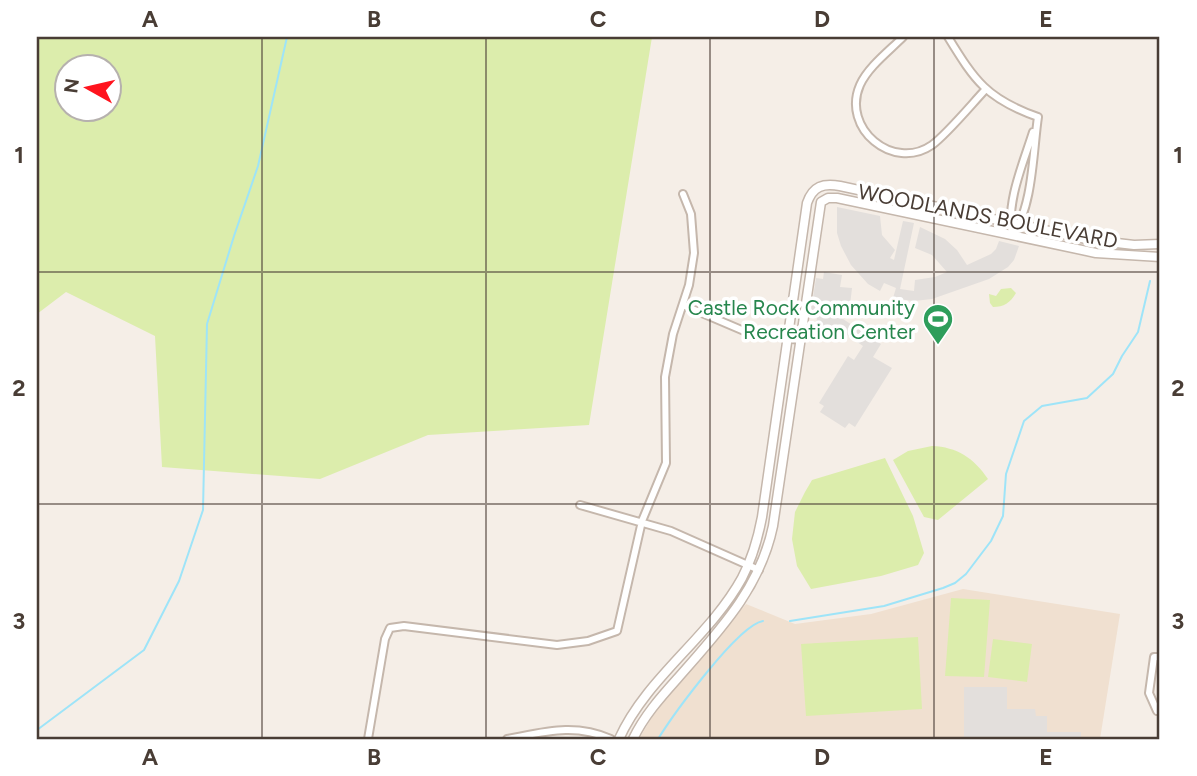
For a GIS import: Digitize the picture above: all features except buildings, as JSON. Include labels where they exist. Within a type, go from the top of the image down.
[{"type":"street","points":[[903,37],[866,75],[859,86],[856,105],[859,123],[871,140],[885,150],[901,153],[931,145],[985,90]]},
{"type":"street","points":[[948,37],[985,90],[1010,107],[1038,117]]},
{"type":"street","points":[[1012,235],[1010,222],[1020,174],[1038,117]]},
{"type":"street","points":[[1012,235],[1021,224],[1038,117]]},
{"type":"street","name":"WOODLANDS BOULEVARD","points":[[786,338],[807,203],[816,188],[824,184],[1105,242],[1160,244]]},
{"type":"street","points":[[368,739],[385,639],[390,628],[404,626],[557,645],[588,641],[617,631],[642,521],[666,463],[665,377],[671,344],[689,285],[694,253],[691,214],[683,194]]},
{"type":"street","name":"WOODLANDS BOULEVARD","points":[[799,340],[818,209],[824,199],[837,198],[1109,255],[1160,257]]},
{"type":"street","points":[[632,739],[656,703],[744,599],[759,570],[773,526],[799,340],[734,328],[683,305]]},
{"type":"street","points":[[619,739],[636,708],[723,606],[748,565],[762,517],[786,338]]},
{"type":"street","points":[[579,505],[671,531],[759,570]]},
{"type":"street","points":[[1157,711],[1149,693],[1154,657],[1160,657]]},
{"type":"street","points":[[507,739],[551,730],[574,729],[611,739]]},
{"type":"shaded area","points":[[837,207],[880,216],[882,235],[895,250],[890,258],[894,260],[903,221],[914,223],[900,289],[914,291],[915,280],[947,272],[932,255],[915,248],[920,227],[945,239],[967,265],[991,254],[999,241],[1019,246],[1008,267],[989,279],[932,299],[914,301],[893,298],[896,288],[884,283],[880,291],[868,284],[851,265],[837,233]]},
{"type":"shaded area","points":[[824,272],[842,275],[840,287],[852,288],[849,314],[841,313],[840,317],[881,344],[873,357],[892,368],[855,427],[849,423],[845,428],[820,412],[824,406],[819,403],[848,356],[854,360],[863,346],[838,329],[816,326],[817,318],[810,317],[816,278],[823,279]]},
{"type":"shaded area","points":[[963,589],[1120,614],[1100,739],[639,739],[655,712],[746,604],[795,624],[871,614]]},
{"type":"shaded area","points":[[964,687],[1007,687],[1007,709],[1035,709],[1036,716],[1047,716],[1047,732],[1081,732],[1081,739],[964,739]]},
{"type":"green space","points":[[37,37],[652,37],[589,425],[428,435],[320,479],[162,467],[155,336],[66,292],[37,314]]},
{"type":"green space","points":[[1011,288],[1016,293],[1011,299],[1004,305],[993,307],[989,294],[996,296],[1001,289]]},
{"type":"green space","points":[[932,446],[964,455],[977,465],[988,479],[938,520],[924,517],[893,460],[908,451]]},
{"type":"green space","points":[[885,458],[913,516],[924,553],[918,565],[881,576],[811,589],[797,566],[792,539],[795,512],[805,492],[812,480]]},
{"type":"green space","points":[[951,598],[990,600],[984,677],[945,676]]},
{"type":"green space","points":[[918,637],[922,709],[806,716],[801,644]]},
{"type":"green space","points":[[993,639],[1032,644],[1027,682],[988,677]]},
{"type":"waterway","points":[[37,730],[144,650],[179,581],[203,510],[207,324],[258,166],[287,37]]},
{"type":"waterway","points":[[790,621],[884,606],[943,588],[966,574],[991,541],[1003,516],[1006,474],[1024,421],[1042,406],[1087,398],[1113,374],[1138,332],[1150,281]]},
{"type":"waterway","points":[[658,739],[691,692],[723,654],[752,626],[763,621]]},
{"type":"place","name":"Castle Rock Community Recreation Center","points":[[938,346]]}]
